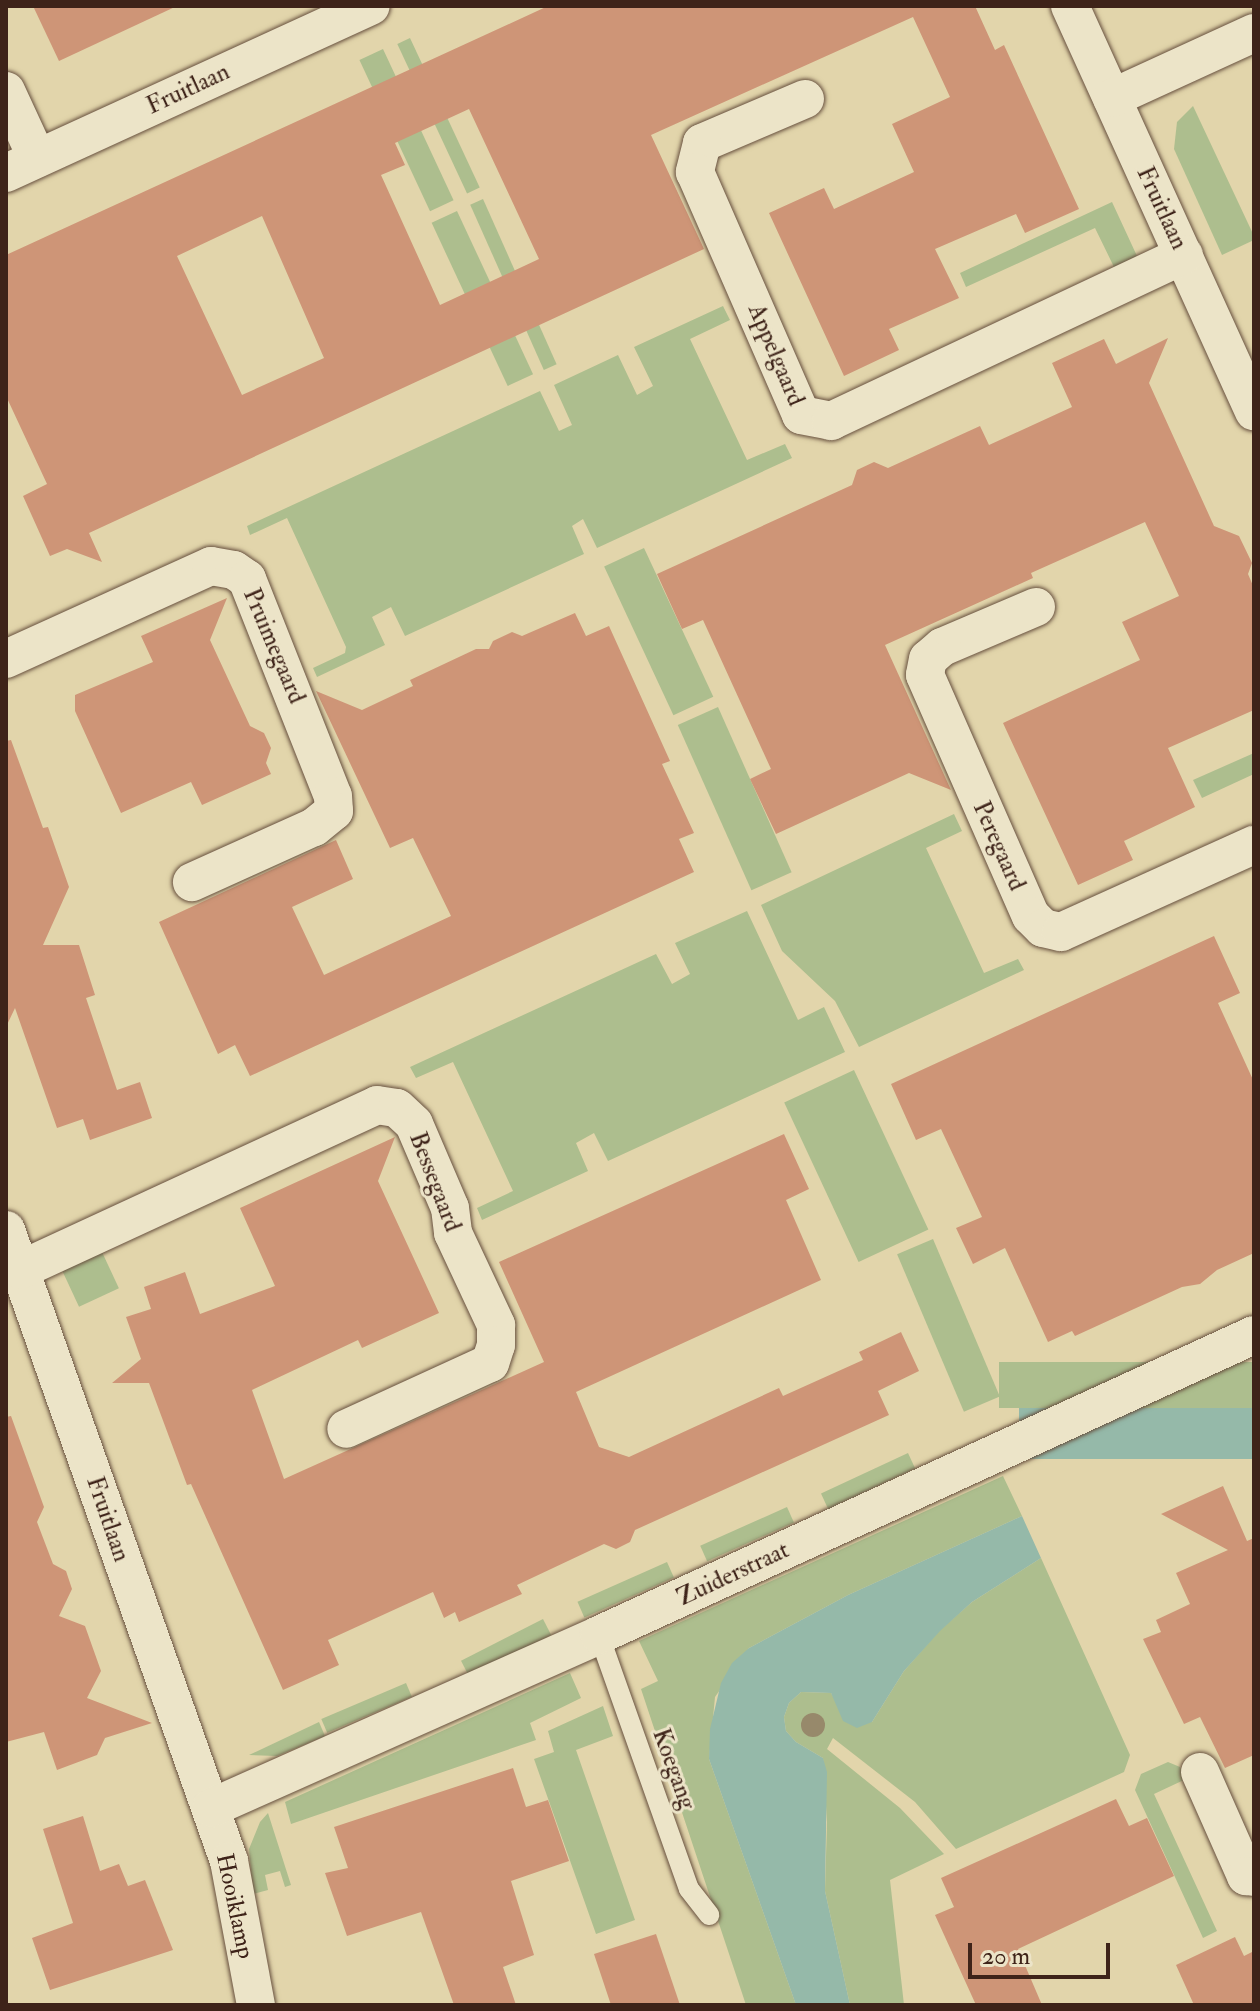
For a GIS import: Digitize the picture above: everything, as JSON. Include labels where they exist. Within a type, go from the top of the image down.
[{"type":"street","name":"Fruitlaan","points":[[22,166],[371,6]]},
{"type":"street","name":"Fruitlaan","points":[[1070,6],[1254,411]]},
{"type":"street","points":[[1112,98],[1254,33]]},
{"type":"street","points":[[6,91],[22,166]]},
{"type":"street","name":"Appelgaard","points":[[805,99],[702,143],[695,172],[801,415],[831,421],[1184,255]]},
{"type":"street","name":"Pruimegaard","points":[[6,659],[211,566],[234,570],[247,579],[333,796],[334,811],[314,827],[192,882]]},
{"type":"street","name":"Peregaard","points":[[1036,607],[942,647],[928,659],[925,675],[1031,916],[1043,928],[1061,932],[1254,845]]},
{"type":"street","name":"Bessegaard","points":[[20,1270],[377,1105],[397,1108],[414,1124],[450,1208],[453,1233],[496,1325],[496,1345],[490,1363],[346,1429]]},
{"type":"street","name":"Fruitlaan","points":[[6,1230],[211,1808]]},
{"type":"street","name":"Zuiderstraat","points":[[211,1808],[599,1635],[1254,1335]]},
{"type":"street","points":[[1200,1772],[1246,1876],[1254,1877]]},
{"type":"street","name":"Hooiklamp","points":[[211,1808],[241,1915],[256,2005]]},
{"type":"lane","name":"Koegang","points":[[599,1635],[689,1889],[709,1915]]},
{"type":"shaded area","points":[[410,38],[480,188],[467,193],[397,44]]},
{"type":"shaded area","points":[[383,49],[454,200],[430,211],[359,60]]},
{"type":"shaded area","points":[[1193,106],[1254,236],[1254,240],[1222,255],[1174,149],[1177,122]]},
{"type":"shaded area","points":[[483,199],[557,364],[544,370],[470,205]]},
{"type":"shaded area","points":[[1112,202],[1137,256],[1114,267],[1095,228],[966,287],[960,273]]},
{"type":"shaded area","points":[[457,211],[533,374],[508,386],[432,223]]},
{"type":"shaded area","points":[[723,306],[730,320],[690,339],[747,460],[785,444],[792,458],[597,548],[583,519],[572,526],[584,554],[405,636],[391,607],[372,617],[385,645],[317,677],[313,668],[345,653],[346,647],[287,518],[250,535],[247,526],[540,391],[559,431],[572,425],[554,385],[618,355],[637,395],[653,386],[634,347]]},
{"type":"shaded area","points":[[644,548],[713,697],[673,715],[604,567]]},
{"type":"shaded area","points":[[718,707],[792,872],[751,890],[678,725]]},
{"type":"shaded area","points":[[1254,753],[1254,774],[1202,798],[1193,780]]},
{"type":"shaded area","points":[[954,814],[962,831],[926,848],[984,973],[1018,959],[1024,970],[859,1047],[835,1001],[782,951],[761,905]]},
{"type":"shaded area","points":[[747,911],[798,1020],[824,1007],[845,1052],[608,1161],[594,1133],[576,1143],[588,1171],[482,1220],[477,1208],[513,1191],[453,1062],[416,1078],[410,1067],[656,954],[672,984],[690,974],[675,943]]},
{"type":"shaded area","points":[[854,1070],[928,1230],[859,1262],[784,1103]]},
{"type":"shaded area","points":[[933,1239],[1000,1396],[964,1412],[897,1254]]},
{"type":"shaded area","points":[[102,1252],[119,1288],[79,1307],[62,1271]]},
{"type":"shaded area","points":[[999,1362],[1254,1362],[1254,1408],[999,1408]]},
{"type":"shaded area","points":[[1019,1408],[1254,1408],[1254,1459],[1019,1459]]},
{"type":"shaded area","points":[[908,1453],[915,1468],[828,1509],[821,1494]]},
{"type":"shaded area","points":[[1003,1476],[1022,1516],[848,1595],[749,1648],[715,1697],[709,1759],[796,2005],[746,2005],[641,1689],[658,1681],[639,1641]]},
{"type":"shaded area","points":[[787,1507],[794,1523],[707,1561],[700,1546]]},
{"type":"shaded area","points":[[1022,1516],[1041,1558],[972,1602],[940,1631],[904,1671],[872,1722],[857,1728],[843,1721],[831,1693],[801,1692],[789,1703],[784,1717],[786,1731],[796,1742],[823,1758],[827,1772],[825,1891],[850,2005],[796,2005],[709,1759],[710,1729],[721,1683],[732,1663],[749,1648],[848,1595]]},
{"type":"shaded area","points":[[1041,1558],[1130,1755],[1124,1772],[956,1849],[915,1802],[833,1738],[827,1749],[900,1808],[944,1854],[890,1880],[904,2005],[850,2005],[825,1891],[827,1822],[823,1758],[796,1742],[786,1731],[784,1717],[789,1703],[801,1692],[831,1693],[838,1705],[872,1722],[904,1671],[939,1631],[972,1602]]},
{"type":"shaded area","points":[[667,1562],[674,1578],[584,1617],[577,1602]]},
{"type":"shaded area","points":[[543,1619],[551,1635],[469,1677],[461,1661]]},
{"type":"shaded area","points":[[570,1673],[581,1698],[530,1723],[536,1740],[291,1824],[285,1802]]},
{"type":"shaded area","points":[[406,1683],[412,1697],[327,1733],[321,1719]]},
{"type":"shaded area","points":[[603,1706],[613,1736],[576,1750],[635,1920],[596,1934],[534,1759],[554,1752],[548,1731]]},
{"type":"shaded area","points":[[319,1722],[325,1736],[277,1756],[249,1755]]},
{"type":"shaded area","points":[[1168,1762],[1180,1767],[1186,1779],[1154,1794],[1217,1931],[1203,1938],[1135,1790],[1141,1774]]},
{"type":"shaded area","points":[[268,1813],[291,1885],[285,1887],[280,1871],[265,1875],[268,1890],[253,1894],[249,1849],[260,1822]]},
{"type":"building","points":[[33,6],[177,6],[59,61]]},
{"type":"building","points":[[548,6],[975,6],[995,50],[1004,45],[1079,209],[1025,233],[1016,214],[935,249],[959,298],[889,329],[899,350],[844,376],[769,213],[824,188],[834,209],[914,172],[892,124],[950,97],[913,17],[651,135],[704,249],[89,533],[102,562],[67,549],[50,556],[23,496],[47,484],[6,396],[6,255]],"holes":[[[469,109],[539,259],[440,305],[381,175],[405,165],[395,143]],[[262,216],[324,358],[242,395],[177,256]]]},
{"type":"building","points":[[1168,338],[1149,383],[1214,526],[1239,536],[1252,563],[1248,574],[1254,588],[1254,710],[1168,748],[1195,807],[1124,841],[1133,860],[1078,885],[1003,723],[1140,660],[1122,622],[1179,596],[1145,522],[1031,573],[1033,578],[885,645],[951,790],[909,773],[776,834],[750,779],[771,769],[703,620],[682,629],[657,574],[852,485],[857,470],[874,462],[888,468],[980,426],[989,445],[1072,407],[1052,363],[1104,339],[1116,364]]},
{"type":"building","points":[[227,598],[210,640],[250,726],[264,733],[271,748],[266,763],[271,774],[202,805],[191,782],[121,813],[75,711],[75,695],[153,662],[141,636]]},
{"type":"building","points":[[575,613],[586,636],[609,626],[670,761],[662,764],[694,833],[679,839],[694,872],[250,1076],[235,1045],[218,1054],[159,922],[336,840],[353,879],[292,907],[324,975],[451,916],[413,838],[390,848],[316,691],[362,710],[413,686],[410,680],[476,649],[489,649],[493,641],[512,632],[522,636]]},
{"type":"building","points":[[11,740],[43,828],[48,827],[69,887],[43,945],[79,945],[95,995],[86,998],[117,1090],[140,1082],[152,1118],[90,1140],[83,1119],[57,1128],[15,1008],[6,1027],[6,741]]},
{"type":"building","points":[[1214,936],[1240,993],[1218,1003],[1254,1082],[1254,1253],[1217,1270],[1200,1284],[1182,1287],[1075,1336],[1072,1331],[1048,1342],[1005,1248],[973,1264],[956,1228],[982,1217],[941,1129],[916,1140],[891,1084]]},
{"type":"building","points":[[784,1134],[809,1189],[786,1200],[821,1280],[576,1392],[599,1447],[629,1457],[779,1388],[783,1396],[863,1360],[859,1352],[901,1332],[919,1371],[878,1391],[889,1415],[635,1530],[630,1542],[616,1549],[604,1544],[517,1585],[522,1594],[459,1622],[455,1612],[444,1618],[433,1592],[328,1640],[339,1665],[283,1690],[191,1484],[187,1485],[149,1383],[112,1383],[141,1359],[126,1317],[151,1309],[144,1287],[185,1272],[200,1314],[275,1286],[240,1208],[395,1137],[378,1181],[439,1313],[362,1348],[358,1340],[252,1390],[284,1479],[544,1362],[499,1262]]},
{"type":"building","points":[[11,1416],[44,1507],[37,1522],[53,1564],[66,1571],[72,1589],[59,1616],[85,1626],[101,1671],[87,1698],[152,1723],[105,1738],[97,1755],[57,1770],[44,1732],[6,1742],[6,1417]]},
{"type":"building","points":[[1223,1486],[1247,1541],[1254,1538],[1254,1755],[1225,1768],[1200,1717],[1184,1724],[1143,1639],[1161,1632],[1156,1620],[1190,1604],[1176,1573],[1228,1550],[1161,1514]]},
{"type":"building","points":[[513,1768],[526,1807],[548,1800],[569,1861],[511,1881],[534,1955],[503,1967],[516,2005],[454,2005],[421,1912],[347,1936],[325,1873],[348,1868],[334,1827]]},
{"type":"building","points":[[1116,1799],[1129,1826],[1147,1818],[1174,1876],[1018,1949],[1042,2005],[976,2005],[935,1915],[954,1907],[941,1878]]},
{"type":"building","points":[[83,1816],[100,1871],[119,1864],[128,1886],[145,1880],[173,1950],[50,1990],[32,1938],[73,1923],[43,1829]]},
{"type":"building","points":[[656,1934],[680,2005],[611,2005],[594,1954]]},
{"type":"building","points":[[1235,1937],[1244,1956],[1254,1951],[1254,2005],[1194,2005],[1176,1965]]}]
